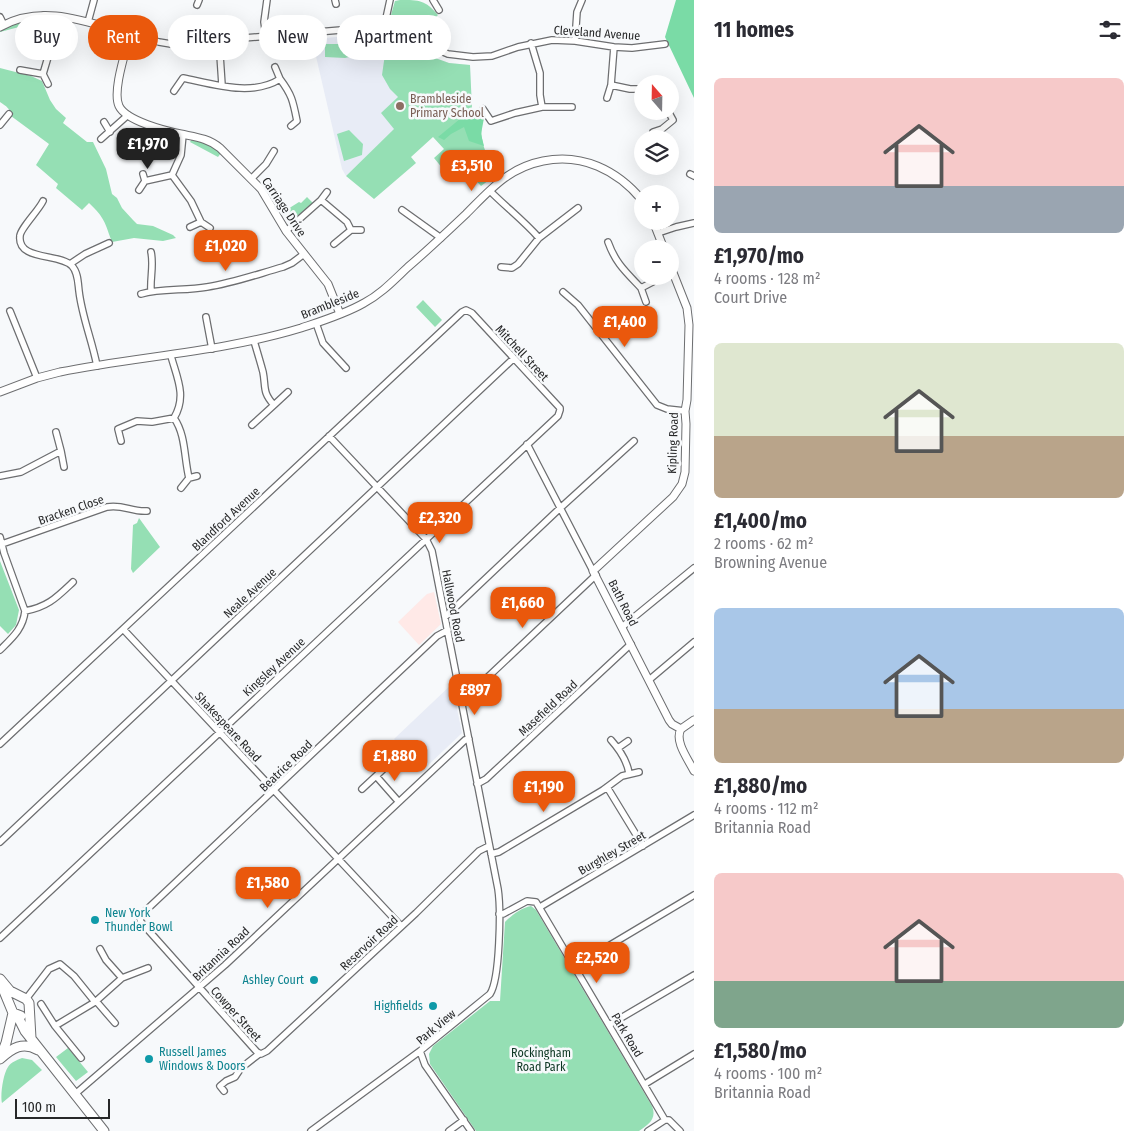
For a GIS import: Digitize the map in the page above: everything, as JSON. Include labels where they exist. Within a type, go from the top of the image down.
[{"type":"main road","points":[[0,980],[10,991],[24,998],[29,1004],[19,1013],[0,1059]]},
{"type":"main road","points":[[0,980],[31,1039]]},
{"type":"main road","points":[[24,998],[14,999],[31,1039],[104,1131]]},
{"type":"main road","points":[[0,1059],[11,1050],[23,1045],[34,1047],[42,1053]]},
{"type":"street","points":[[90,15],[94,0]]},
{"type":"street","points":[[264,15],[267,0]]},
{"type":"street","points":[[387,15],[390,0]]},
{"type":"street","points":[[433,0],[439,10]]},
{"type":"street","points":[[575,41],[577,12],[582,0]]},
{"type":"street","points":[[0,17],[2,26]]},
{"type":"street","name":"Cleveland Avenue","points":[[78,20],[88,22]]},
{"type":"street","name":"Cleveland Avenue","points":[[2,26],[15,21]]},
{"type":"street","name":"Cleveland Avenue","points":[[451,54],[473,58],[498,54],[552,40],[632,48],[664,44]]},
{"type":"street","points":[[531,44],[540,73],[542,107]]},
{"type":"street","points":[[607,98],[611,86],[614,47]]},
{"type":"street","points":[[47,60],[43,74],[48,84]]},
{"type":"street","points":[[102,139],[128,115],[119,106],[117,91],[124,60]]},
{"type":"street","points":[[220,60],[222,85]]},
{"type":"street","points":[[275,67],[280,79],[291,93],[297,121],[290,126]]},
{"type":"street","points":[[20,70],[43,74]]},
{"type":"street","points":[[178,72],[183,78],[254,88],[273,84],[280,79]]},
{"type":"street","points":[[174,91],[183,78]]},
{"type":"street","points":[[611,86],[634,89]]},
{"type":"street","points":[[483,109],[489,123],[515,113],[542,107],[572,107]]},
{"type":"street","points":[[0,124],[9,114]]},
{"type":"street","name":"Carriage Drive","points":[[128,115],[154,128],[198,137],[214,143],[261,189],[286,231],[328,284],[340,314]]},
{"type":"street","points":[[659,130],[672,120]]},
{"type":"street","points":[[104,122],[110,132]]},
{"type":"street","points":[[172,175],[181,155],[183,135]]},
{"type":"street","points":[[251,179],[266,164],[274,151]]},
{"type":"street","name":"Brambleside","points":[[0,392],[37,378],[97,366],[171,356],[254,341],[340,314],[379,294],[501,180],[515,170],[542,161],[569,160],[607,170],[629,185],[634,191]]},
{"type":"street","points":[[143,174],[145,181]]},
{"type":"street","points":[[139,190],[145,181],[172,175]]},
{"type":"street","points":[[172,175],[191,201],[201,222],[210,228]]},
{"type":"street","points":[[490,191],[539,238]]},
{"type":"street","points":[[286,231],[321,200],[327,192]]},
{"type":"street","points":[[321,200],[347,222],[352,230]]},
{"type":"street","points":[[44,201],[19,236],[22,245],[34,255],[53,258],[70,264],[76,273],[82,310],[97,366]]},
{"type":"street","points":[[501,266],[512,268],[518,264],[539,238],[578,208]]},
{"type":"street","points":[[402,210],[441,238]]},
{"type":"street","points":[[190,226],[201,222]]},
{"type":"street","points":[[658,233],[676,226],[694,223]]},
{"type":"street","points":[[334,244],[352,230],[361,230]]},
{"type":"street","points":[[657,230],[661,240]]},
{"type":"street","points":[[608,242],[613,257],[641,288],[646,302]]},
{"type":"street","points":[[70,264],[85,254],[109,243]]},
{"type":"street","points":[[151,252],[151,291]]},
{"type":"street","points":[[141,294],[151,291],[177,291],[208,287],[283,267],[304,254]]},
{"type":"street","points":[[641,288],[647,285]]},
{"type":"street","points":[[678,285],[690,307]]},
{"type":"street","points":[[564,292],[578,305],[657,405],[667,409],[685,411]]},
{"type":"street","name":"Kipling Road","points":[[594,573],[673,497],[682,484],[685,472],[685,411],[690,307]]},
{"type":"street","points":[[74,312],[82,310]]},
{"type":"street","name":"Mitchell Street","points":[[466,310],[472,313],[558,405],[560,410]]},
{"type":"street","name":"Blandford Avenue","points":[[0,744],[459,314],[466,310]]},
{"type":"street","points":[[10,311],[37,378]]},
{"type":"street","points":[[206,317],[212,349]]},
{"type":"street","points":[[6,322],[14,319]]},
{"type":"street","points":[[316,323],[323,343],[346,368]]},
{"type":"street","points":[[254,341],[263,372],[265,394],[274,405]]},
{"type":"street","points":[[171,356],[181,393],[181,402],[174,418]]},
{"type":"street","name":"Neale Avenue","points":[[0,842],[513,359]]},
{"type":"street","points":[[252,425],[288,392]]},
{"type":"street","name":"Kingsley Avenue","points":[[0,938],[558,416],[560,410]]},
{"type":"street","points":[[121,441],[115,427],[137,421],[152,422],[174,418]]},
{"type":"street","points":[[174,418],[182,435],[188,478]]},
{"type":"street","points":[[56,432],[64,467]]},
{"type":"street","name":"Hallwood Road","points":[[329,436],[426,539],[432,551],[499,896],[496,976],[494,988],[490,994]]},
{"type":"street","points":[[445,617],[634,441]]},
{"type":"street","name":"Bath Road","points":[[527,444],[669,720],[681,729]]},
{"type":"street","points":[[0,476],[20,472],[60,451]]},
{"type":"street","points":[[181,488],[188,478],[197,476]]},
{"type":"street","name":"Bracken Close","points":[[2,544],[107,507],[121,506],[147,511]]},
{"type":"street","points":[[0,537],[25,611],[21,628],[0,650]]},
{"type":"street","points":[[622,627],[694,568]]},
{"type":"street","points":[[461,698],[473,691],[594,573]]},
{"type":"street","points":[[25,611],[52,601],[73,582]]},
{"type":"street","name":"Shakespeare Road","points":[[123,629],[401,926]]},
{"type":"street","name":"Beatrice Road","points":[[140,919],[141,915],[437,636],[448,630]]},
{"type":"street","points":[[649,680],[694,642]]},
{"type":"street","name":"Masefield Road","points":[[477,784],[486,779],[631,644]]},
{"type":"street","points":[[694,720],[681,729],[679,733],[679,740],[694,770]]},
{"type":"street","name":"Britannia Road","points":[[74,1095],[199,988],[464,740],[469,739]]},
{"type":"street","points":[[611,740],[618,748],[629,773]]},
{"type":"street","points":[[618,748],[628,741]]},
{"type":"street","points":[[362,789],[390,764]]},
{"type":"street","points":[[491,854],[498,852],[605,789],[614,780],[629,773],[639,772]]},
{"type":"street","points":[[376,776],[398,801]]},
{"type":"street","points":[[605,789],[643,846]]},
{"type":"street","name":"Burghley Street","points":[[540,907],[694,815]]},
{"type":"street","name":"Reservoir Road","points":[[220,1087],[226,1080],[235,1077],[241,1068],[266,1051],[479,851],[489,846]]},
{"type":"street","points":[[575,966],[694,895]]},
{"type":"street","points":[[499,914],[503,914],[527,901],[536,902],[540,907]]},
{"type":"street","name":"Park Road","points":[[540,907],[665,1120],[669,1120],[680,1131]]},
{"type":"street","name":"Cowper Street","points":[[140,919],[199,988],[260,1054]]},
{"type":"street","points":[[100,949],[106,960],[122,978]]},
{"type":"street","points":[[24,998],[49,969],[60,964],[74,976],[115,1023]]},
{"type":"street","points":[[55,1026],[95,1001],[122,978],[148,968]]},
{"type":"street","points":[[610,1025],[694,974]]},
{"type":"street","name":"Park View","points":[[471,1131],[425,1065],[420,1050],[490,994]]},
{"type":"street","points":[[41,1004],[55,1026],[81,1058]]},
{"type":"street","points":[[311,1131],[420,1050]]},
{"type":"street","points":[[644,1084],[694,1054]]},
{"type":"street","points":[[448,1131],[464,1120]]},
{"type":"street","points":[[648,1131],[665,1120]]},
{"type":"shaded area","name":"Brambleside Primary School","points":[[337,37],[337,60],[441,60],[449,63],[470,65],[472,109],[412,112],[346,176],[342,169],[317,60],[327,60],[327,38]]},
{"type":"shaded area","points":[[434,592],[441,624],[419,645],[398,622],[427,594]]},
{"type":"shaded area","points":[[452,684],[462,733],[424,769],[394,739]]},
{"type":"green space","points":[[413,0],[422,2],[438,15],[391,15],[395,1]]},
{"type":"green space","points":[[676,0],[694,0],[694,98],[665,37]]},
{"type":"green space","points":[[15,23],[15,28],[0,32],[0,30]]},
{"type":"green space","points":[[327,44],[337,44],[337,58],[327,57]]},
{"type":"green space","points":[[384,60],[441,60],[449,63],[470,65],[472,109],[484,118],[481,133],[482,140],[496,175],[481,186],[460,163],[448,175],[434,158],[444,149],[433,137],[411,157],[416,163],[374,199],[346,176],[394,129],[381,113],[398,97],[390,89],[382,75]]},
{"type":"green space","points":[[0,68],[31,76],[42,81],[50,100],[66,118],[63,123],[87,142],[93,142],[106,169],[112,194],[117,198],[122,208],[137,224],[153,226],[176,238],[163,241],[134,238],[112,242],[104,221],[89,203],[82,210],[56,188],[58,184],[36,165],[49,144],[11,116],[6,106],[0,102]]},
{"type":"green space","points":[[472,109],[484,118],[481,134],[484,146],[469,141],[464,127],[444,140],[438,137]]},
{"type":"green space","points":[[349,130],[363,144],[362,155],[344,161],[337,134]]},
{"type":"green space","points":[[192,139],[213,146],[221,153],[218,157],[190,142]]},
{"type":"green space","points":[[307,197],[313,203],[291,221],[287,221],[283,212],[299,202],[301,203]]},
{"type":"green space","points":[[423,300],[442,320],[435,327],[416,307]]},
{"type":"green space","points":[[139,518],[160,547],[133,573],[131,569],[133,525],[137,523]]},
{"type":"green space","points":[[0,561],[19,610],[16,625],[8,634],[0,626]]},
{"type":"green space","name":"Rockingham Road Park","points":[[531,906],[536,910],[652,1106],[653,1118],[639,1131],[476,1131],[430,1064],[429,1054],[433,1046],[490,1001],[500,1001],[505,922],[517,912]]},
{"type":"green space","points":[[68,1048],[88,1072],[76,1081],[56,1057]]},
{"type":"green space","points":[[22,1058],[32,1060],[42,1070],[2,1103],[2,1085],[6,1070],[14,1061]]},
{"type":"place","name":"Brambleside Primary School","points":[[400,106]]},
{"type":"place","name":"New York Thunder Bowl","points":[[95,920]]},
{"type":"place","name":"Ashley Court","points":[[314,980]]},
{"type":"place","name":"Highfields","points":[[433,1006]]},
{"type":"place","name":"Russell James Windows & Doors","points":[[149,1059]]}]
